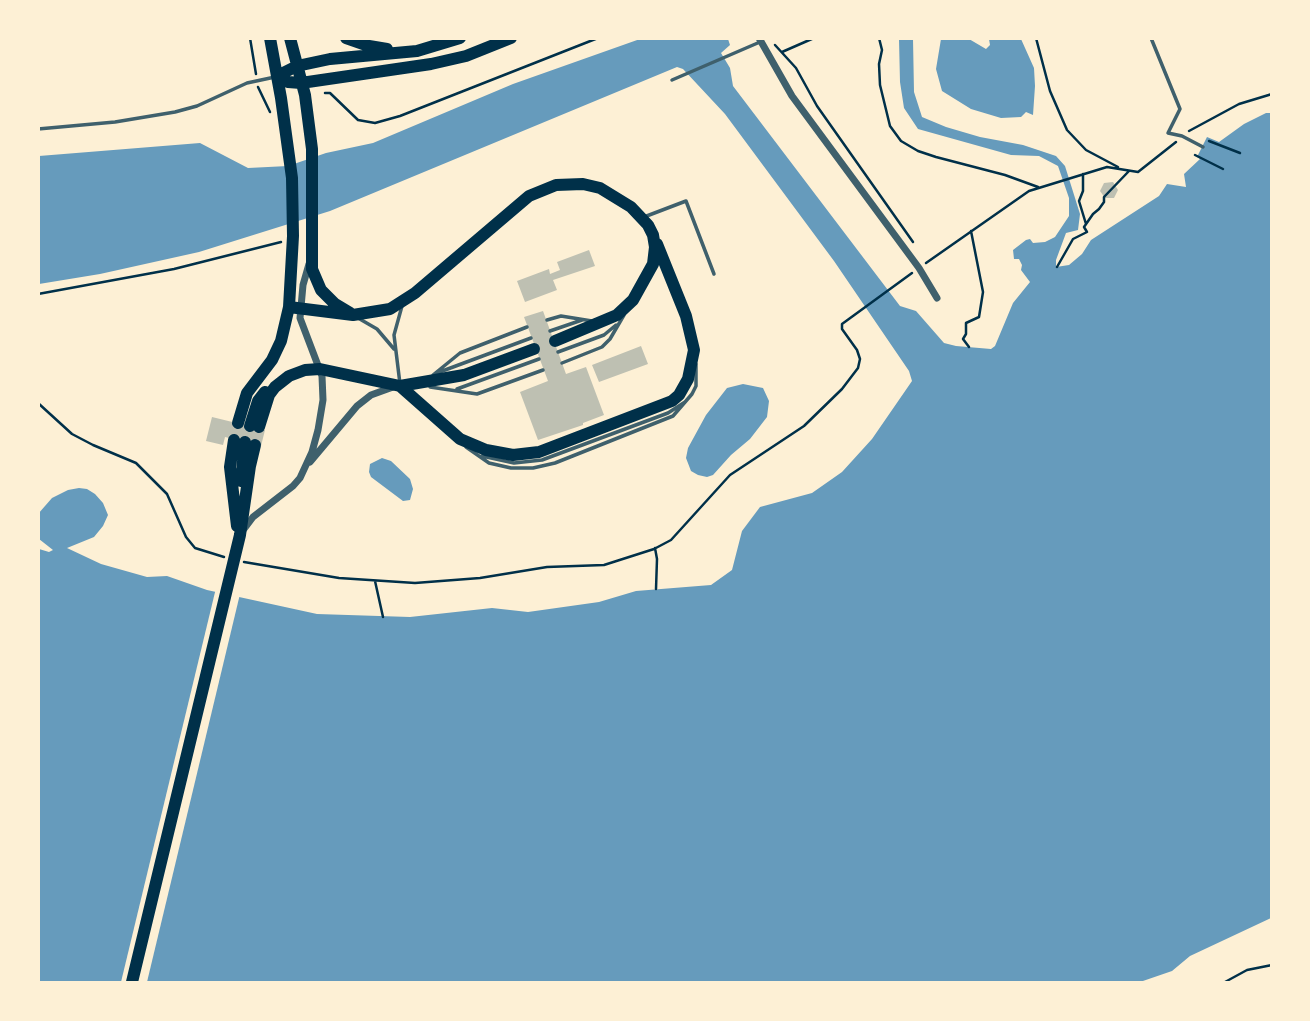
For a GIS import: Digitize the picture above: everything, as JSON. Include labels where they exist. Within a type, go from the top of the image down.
[{"type":"main road","points":[[270,38],[289,154],[289,237],[295,308],[272,360],[247,393],[249,425],[280,381],[305,370],[320,369],[415,383],[464,375],[535,348]]},
{"type":"main road","points":[[289,38],[303,89],[312,149],[313,274],[321,290],[335,304],[353,315]]},
{"type":"main road","points":[[346,38],[369,46],[408,52]]},
{"type":"main road","points":[[277,76],[297,66],[330,59],[408,52],[436,47],[460,38]]},
{"type":"main road","points":[[277,76],[303,89],[466,56],[511,38]]},
{"type":"main road","points":[[295,308],[353,315],[390,309],[404,301],[518,203],[542,189],[569,184],[600,188],[621,199],[642,218],[653,235],[686,316],[695,349],[688,379],[679,395],[672,401],[526,455],[499,454],[472,445],[452,433],[415,383]]},
{"type":"main road","points":[[554,341],[607,321],[633,300],[653,264],[653,235]]},
{"type":"main road","points":[[132,982],[238,542],[250,466],[245,442],[230,467],[238,542]]},
{"type":"street","points":[[759,40],[827,145],[919,268],[937,298]]},
{"type":"street","points":[[305,468],[321,413],[323,383],[295,308],[311,253]]},
{"type":"street","points":[[238,542],[253,517],[293,486],[357,406],[381,390],[415,383]]},
{"type":"lane","points":[[1152,38],[1180,109],[1168,133],[1182,136],[1203,147]]},
{"type":"lane","points":[[671,80],[759,40]]},
{"type":"lane","points":[[38,129],[175,113],[277,76]]},
{"type":"lane","points":[[642,218],[686,201],[714,274]]},
{"type":"lane","points":[[562,363],[602,347],[633,300]]},
{"type":"lane","points":[[396,351],[395,328],[404,301]]},
{"type":"lane","points":[[353,315],[377,329],[396,351],[415,383],[480,393],[543,370]]},
{"type":"lane","points":[[547,320],[561,316],[607,321]]},
{"type":"lane","points":[[554,341],[578,321],[588,320]]},
{"type":"lane","points":[[554,341],[610,331],[621,320]]},
{"type":"lane","points":[[415,383],[460,353],[527,327]]},
{"type":"lane","points":[[448,390],[461,388],[535,348]]},
{"type":"lane","points":[[452,433],[470,451],[489,463],[522,468],[544,466],[665,421],[685,405],[694,391],[697,374],[695,349]]},
{"type":"path","points":[[250,38],[259,93],[267,101],[270,114]]},
{"type":"path","points":[[303,89],[330,93],[358,120],[375,123],[400,116],[598,38]]},
{"type":"path","points":[[770,38],[796,68],[817,106],[919,251]]},
{"type":"path","points":[[768,57],[814,38]]},
{"type":"path","points":[[879,38],[882,50],[878,75],[882,97],[890,126],[901,141],[918,151],[1038,187]]},
{"type":"path","points":[[1036,38],[1054,103],[1067,130],[1086,150],[1129,171],[1141,171],[1203,122],[1239,104],[1272,94]]},
{"type":"path","points":[[267,101],[281,98]]},
{"type":"path","points":[[1203,138],[1240,153]]},
{"type":"path","points":[[1195,155],[1223,169]]},
{"type":"path","points":[[238,542],[292,571],[375,581],[440,582],[547,567],[604,565],[655,548],[671,540],[730,475],[804,426],[853,376],[860,359],[842,324],[1021,195],[1038,187],[1107,167],[1124,169]]},
{"type":"path","points":[[1086,224],[1104,202],[1104,197],[1129,171]]},
{"type":"path","points":[[1057,267],[1073,239],[1087,232],[1079,201],[1083,191],[1082,175]]},
{"type":"path","points":[[969,348],[962,339],[966,334],[966,323],[979,317],[984,292],[971,230]]},
{"type":"path","points":[[38,295],[174,270],[283,241],[289,237]]},
{"type":"path","points":[[38,403],[72,434],[136,463],[167,494],[186,537],[195,548],[225,558]]},
{"type":"path","points":[[655,548],[656,589]]},
{"type":"path","points":[[375,581],[383,617]]},
{"type":"path","points":[[1225,982],[1247,970],[1272,965]]},
{"type":"water","points":[[640,39],[728,39],[730,45],[721,53],[730,68],[733,86],[900,306],[916,311],[944,343],[956,346],[991,349],[995,346],[1013,303],[1030,282],[1021,270],[1019,259],[1014,259],[1013,250],[1026,240],[1030,239],[1033,243],[1045,242],[1055,237],[1069,216],[1069,198],[1058,166],[1039,156],[1011,155],[918,129],[904,108],[900,82],[899,39],[913,39],[914,92],[922,117],[980,137],[1023,145],[1056,156],[1065,166],[1080,214],[1078,230],[1066,233],[1056,267],[1069,265],[1082,254],[1091,240],[1159,196],[1167,184],[1186,187],[1184,174],[1200,159],[1197,157],[1207,137],[1219,142],[1244,124],[1271,113],[1271,918],[1190,956],[1172,971],[1140,982],[39,982],[39,549],[49,552],[53,550],[39,539],[38,514],[52,498],[79,488],[95,494],[108,515],[103,526],[94,537],[67,548],[101,564],[147,577],[167,576],[207,590],[317,614],[410,617],[492,608],[528,612],[599,602],[636,591],[711,585],[732,570],[742,531],[760,507],[812,493],[842,472],[872,439],[912,381],[909,371],[834,261],[725,114],[683,69],[677,67],[330,211],[199,252],[100,274],[39,284],[39,156],[200,143],[248,168],[288,166],[326,153],[373,143],[513,84]]},
{"type":"water","points":[[941,39],[969,39],[986,49],[990,45],[989,39],[1021,39],[1034,68],[1033,115],[1026,112],[1021,117],[1001,118],[971,109],[942,91],[936,69]]},
{"type":"water","points":[[743,384],[763,388],[769,401],[767,417],[750,439],[713,475],[698,475],[691,471],[686,458],[688,448],[706,415],[727,388]]},
{"type":"water","points":[[382,458],[391,461],[410,479],[413,489],[410,500],[403,501],[371,477],[370,464]]},
{"type":"pier","points":[[216,588],[240,594],[147,982],[121,982]]},
{"type":"building","points":[[1113,182],[1118,190],[1114,198],[1105,198],[1100,191],[1104,183]]},
{"type":"building","points":[[589,250],[595,266],[553,280],[557,290],[525,302],[517,281],[549,269],[550,274],[560,270],[557,262]]},
{"type":"building","points":[[543,311],[566,374],[586,367],[604,415],[538,440],[520,392],[548,381],[524,317]]},
{"type":"building","points":[[641,346],[648,364],[599,382],[592,365]]},
{"type":"building","points":[[212,417],[265,430],[261,446],[225,437],[223,445],[206,441]]}]
